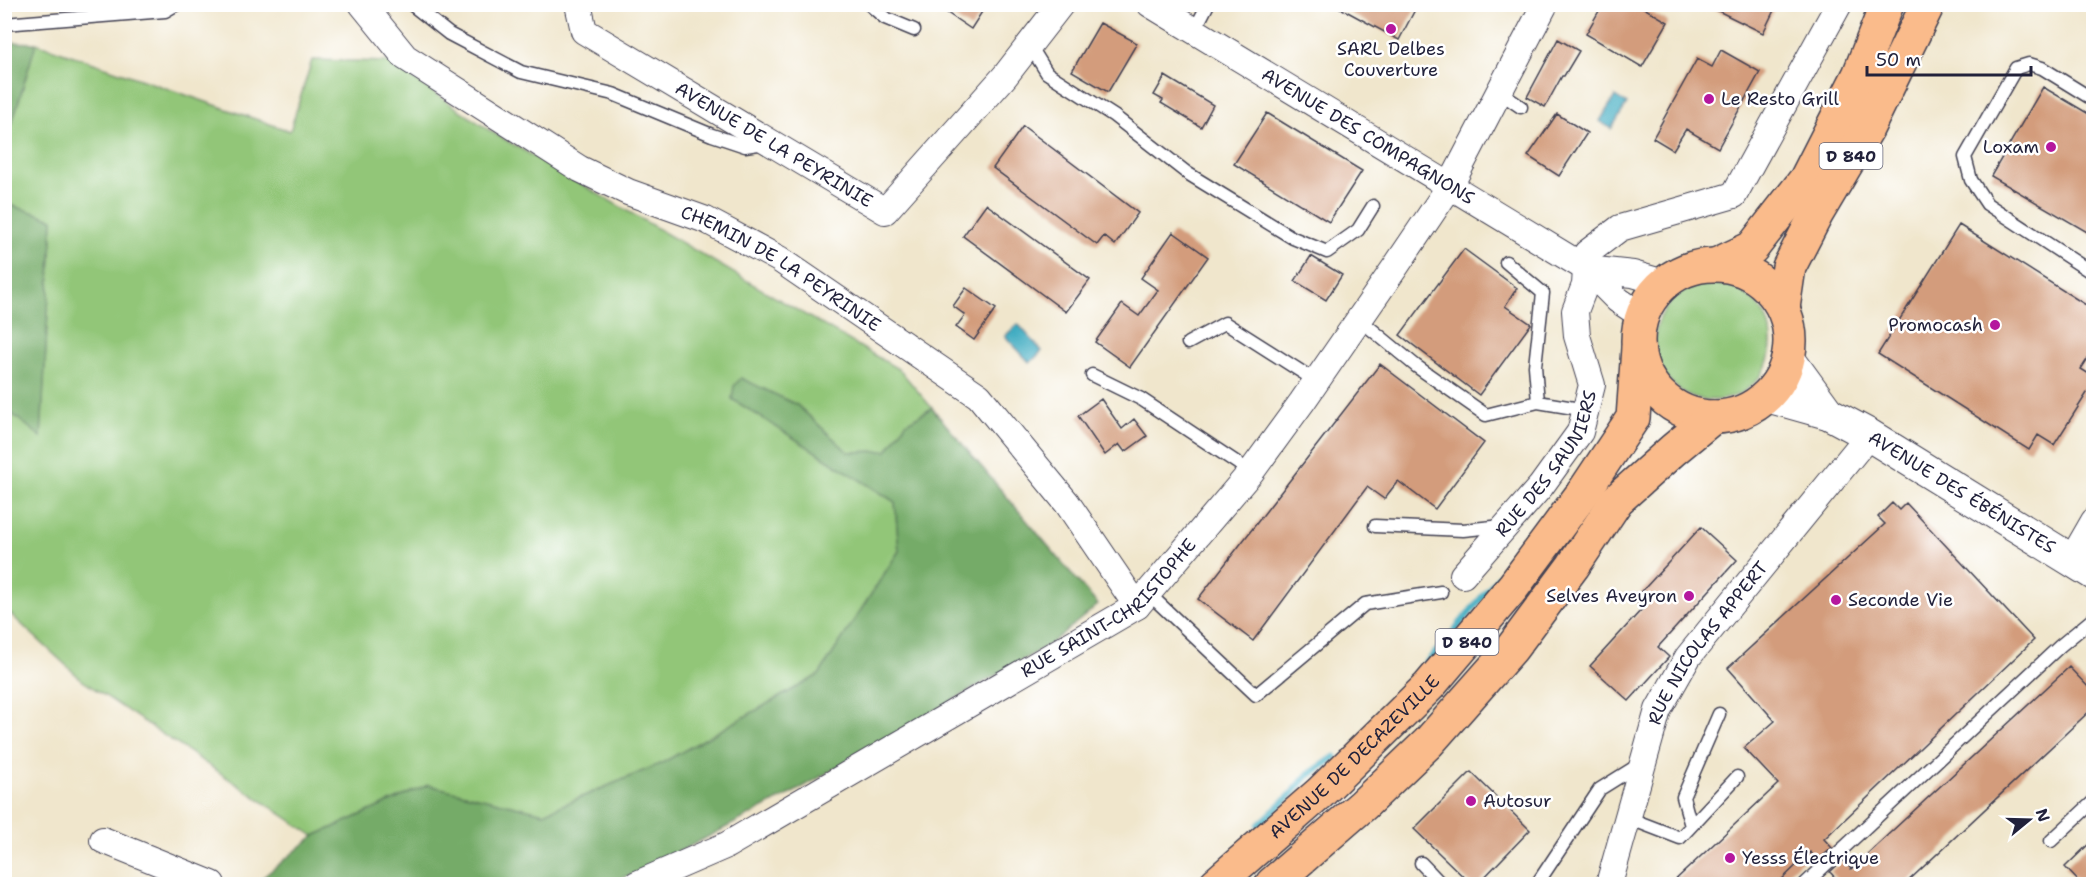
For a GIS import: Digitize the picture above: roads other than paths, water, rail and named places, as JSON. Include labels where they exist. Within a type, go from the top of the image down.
[{"type":"main road","name":"D 840","points":[[1718,264],[1752,248],[1806,179],[1859,75],[1887,4]]},
{"type":"main road","name":"D 840","points":[[1783,308],[1789,267],[1817,213],[1867,129],[1928,4]]},
{"type":"main road","points":[[1718,264],[1731,266],[1757,277],[1783,308],[1790,333],[1788,358],[1784,372],[1767,396],[1742,412],[1713,417],[1686,411],[1663,396],[1646,374],[1640,332],[1655,292],[1664,283],[1689,268],[1718,264]]},
{"type":"main road","name":"AVENUE DE DECAZEVILLE","points":[[1216,885],[1320,793],[1429,686],[1513,588],[1586,490],[1633,418],[1640,332]]},
{"type":"main road","name":"AVENUE DE DECAZEVILLE","points":[[1272,885],[1363,805],[1428,743],[1512,648],[1573,566],[1617,500],[1713,417]]},
{"type":"street","name":"CHEMIN DE LA PEYRINIE","points":[[362,4],[405,57],[580,169],[628,192],[706,219],[779,259],[979,396],[1142,599]]},
{"type":"street","name":"AVENUE DE LA PEYRINIE","points":[[578,4],[584,31],[885,211],[1005,76],[1061,4]]},
{"type":"street","name":"AVENUE DES COMPAGNONS","points":[[1150,4],[1587,269],[1618,300],[1640,332]]},
{"type":"street","name":"RUE SAINT-CHRISTOPHE","points":[[637,885],[727,844],[1142,599],[1251,472],[1450,186],[1545,4]]},
{"type":"street","name":"RUE DES SAUNIERS","points":[[1464,575],[1541,486],[1580,432],[1592,385],[1577,336],[1575,311],[1585,285],[1587,253],[1620,228],[1734,195],[1839,4]]},
{"type":"street","name":"AVENUE DES COMPAGNONS","points":[[1587,269],[1633,274],[1664,283]]},
{"type":"street","name":"AVENUE DES ÉBÉNISTES","points":[[1788,358],[1828,412]]},
{"type":"street","name":"AVENUE DES ÉBÉNISTES","points":[[1767,396],[1828,412],[1869,435],[2082,568]]},
{"type":"street","name":"RUE NICOLAS APPERT","points":[[1609,885],[1658,710],[1688,657],[1869,435]]},
{"type":"street","points":[[2082,568],[2092,527]]},
{"type":"street","points":[[103,840],[212,885]]},
{"type":"lane","points":[[4,24],[165,11],[177,4]]},
{"type":"lane","points":[[411,4],[449,34],[521,72],[613,94],[712,135],[745,146],[770,143]]},
{"type":"lane","points":[[869,4],[885,18],[914,30]]},
{"type":"lane","points":[[1194,31],[1208,4]]},
{"type":"lane","points":[[1029,44],[1047,73],[1114,116],[1187,173],[1293,238],[1327,252],[1358,230],[1373,206]]},
{"type":"lane","points":[[2094,100],[2042,68],[2029,64],[2016,68],[1965,157],[1971,180],[1986,204],[2094,274]]},
{"type":"lane","points":[[1499,92],[1521,107]]},
{"type":"lane","points":[[1506,262],[1543,293],[1535,366],[1538,402]]},
{"type":"lane","points":[[1359,319],[1416,366],[1486,415],[1538,402],[1586,410]]},
{"type":"lane","points":[[1188,343],[1225,323],[1316,381]]},
{"type":"lane","points":[[1092,375],[1141,399],[1251,472]]},
{"type":"lane","points":[[1375,526],[1463,530],[1506,526]]},
{"type":"lane","points":[[1142,599],[1256,695],[1365,604],[1441,592]]},
{"type":"lane","points":[[1804,885],[2060,646],[2094,618]]},
{"type":"lane","points":[[1691,826],[1683,797],[1719,714]]},
{"type":"lane","points":[[1537,885],[1600,789],[1644,761]]},
{"type":"lane","points":[[1628,818],[1680,838],[1737,777]]},
{"type":"lane","points":[[2051,841],[2094,801]]},
{"type":"lane","points":[[1421,863],[1442,885]]},
{"type":"water","points":[[1615,96],[1627,104],[1611,129],[1600,121]]},
{"type":"water","points":[[1018,324],[1042,351],[1030,363],[1005,336]]},
{"type":"waterway","points":[[1398,694],[1441,647],[1498,578]]},
{"type":"waterway","points":[[1259,825],[1292,794],[1307,776],[1335,757]]},
{"type":"place","name":"SARL Delbes Couverture","points":[[1391,29]]},
{"type":"place","name":"Le Resto Grill","points":[[1709,99]]},
{"type":"place","name":"Loxam","points":[[2051,147]]},
{"type":"place","name":"Promocash","points":[[1995,325]]},
{"type":"place","name":"Selves Aveyron","points":[[1689,596]]},
{"type":"place","name":"Seconde Vie","points":[[1836,600]]},
{"type":"place","name":"Autosur","points":[[1471,801]]},
{"type":"place","name":"Yesss Électrique","points":[[1730,858]]}]
